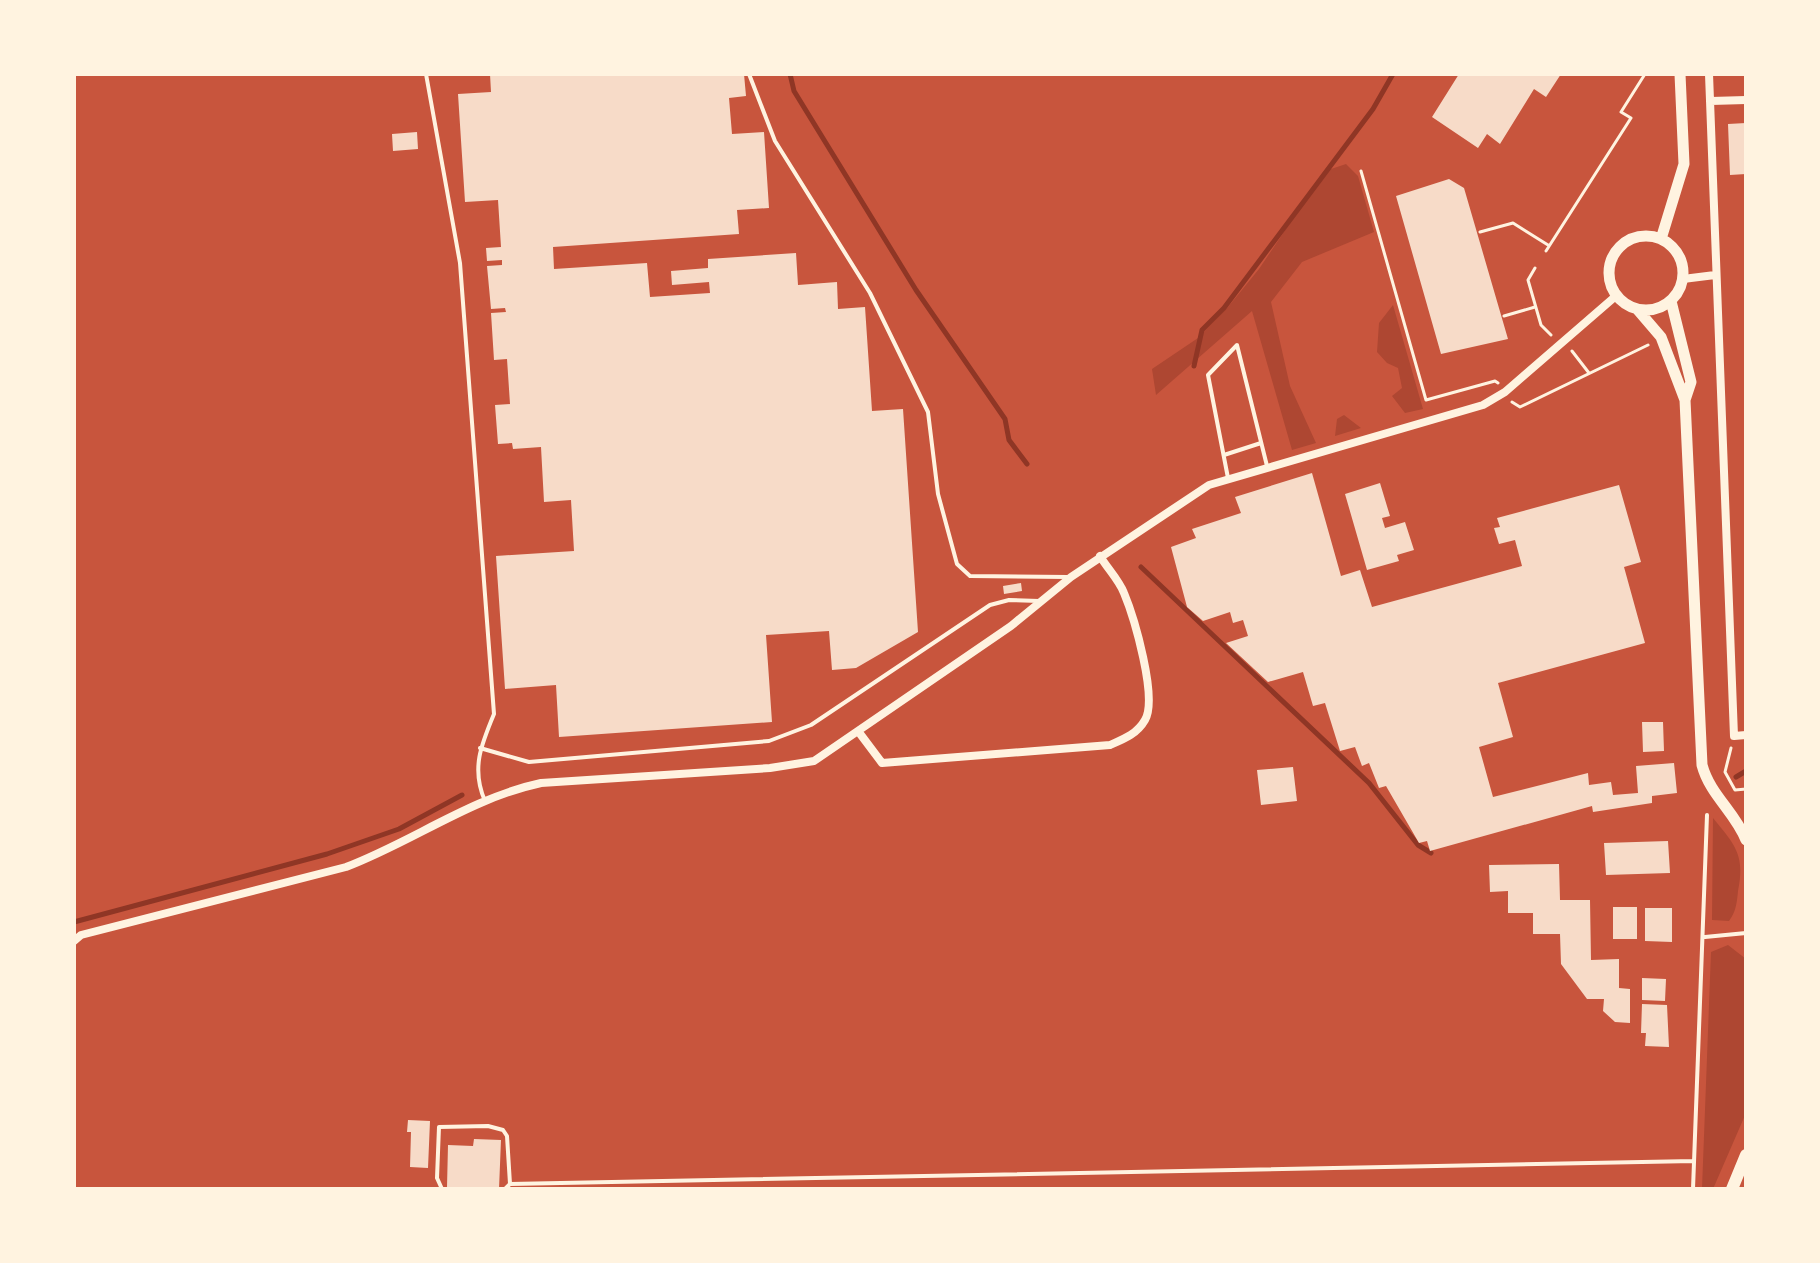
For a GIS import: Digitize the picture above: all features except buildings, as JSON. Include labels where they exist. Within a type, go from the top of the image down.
[{"type":"main road","points":[[1661,239],[1684,164],[1680,74]]},
{"type":"main road","points":[[1637,309],[1649,310],[1671,301],[1683,279],[1679,256],[1661,239],[1637,237],[1617,250],[1609,272],[1617,295],[1637,309],[1661,337],[1685,400],[1701,753],[1713,793],[1743,824],[1746,840]]},
{"type":"main road","points":[[1671,301],[1691,382],[1685,400]]},
{"type":"main road","points":[[1732,1189],[1746,1155]]},
{"type":"street","points":[[1709,74],[1734,736],[1746,735]]},
{"type":"street","points":[[1711,101],[1746,100]]},
{"type":"street","points":[[1683,279],[1715,275]]},
{"type":"street","points":[[78,938],[346,867],[383,853],[485,801],[541,783],[800,765],[814,761],[1042,601],[1100,556],[1209,485],[1483,405],[1505,392],[1617,295]]},
{"type":"street","points":[[858,731],[882,763],[1110,745],[1130,737],[1146,719],[1149,702],[1131,612],[1122,589],[1100,556]]},
{"type":"lane","points":[[426,74],[460,263],[494,714],[480,748],[476,774],[485,801]]},
{"type":"lane","points":[[749,74],[775,141],[870,293],[928,412],[938,494],[957,564],[970,576],[1071,577]]},
{"type":"lane","points":[[1228,478],[1208,375],[1237,345],[1267,466]]},
{"type":"lane","points":[[1224,455],[1261,443]]},
{"type":"lane","points":[[480,748],[529,762],[769,741],[811,725],[990,605],[1009,600],[1042,601]]},
{"type":"lane","points":[[1693,1189],[1707,815]]},
{"type":"lane","points":[[1704,937],[1746,933]]},
{"type":"lane","points":[[442,1189],[437,1178],[439,1127],[488,1126],[503,1130],[509,1147],[510,1184]]},
{"type":"lane","points":[[505,1189],[510,1184],[1694,1161]]},
{"type":"path","points":[[1546,251],[1631,118],[1621,112],[1645,74]]},
{"type":"path","points":[[1361,171],[1426,400],[1497,382]]},
{"type":"path","points":[[1480,232],[1513,223],[1549,246]]},
{"type":"path","points":[[1535,268],[1528,280],[1535,307],[1547,335],[1558,333]]},
{"type":"path","points":[[1504,316],[1535,307]]},
{"type":"path","points":[[1510,399],[1520,407],[1655,342]]},
{"type":"path","points":[[1572,350],[1589,373]]},
{"type":"path","points":[[1734,736],[1725,772],[1735,790],[1746,789]]},
{"type":"shaded area","points":[[1346,164],[1358,176],[1374,232],[1302,262],[1271,302],[1290,386],[1316,443],[1292,450],[1252,311],[1156,395],[1152,369],[1198,338],[1228,307],[1259,269],[1325,171]]},
{"type":"shaded area","points":[[1393,305],[1423,409],[1405,413],[1392,396],[1402,388],[1398,368],[1387,363],[1377,352],[1379,323]]},
{"type":"shaded area","points":[[1344,415],[1361,428],[1335,436],[1337,419]]},
{"type":"shaded area","points":[[1713,818],[1733,844],[1739,859],[1737,903],[1729,921],[1712,920]]},
{"type":"shaded area","points":[[1728,945],[1746,959],[1746,1113],[1713,1189],[1702,1189],[1711,952]]},
{"type":"waterway","points":[[790,74],[794,91],[916,290],[1005,419],[1009,440],[1027,464]]},
{"type":"waterway","points":[[1194,366],[1202,330],[1224,308],[1373,109],[1393,74]]},
{"type":"waterway","points":[[1141,567],[1369,783],[1418,845],[1431,853]]},
{"type":"waterway","points":[[1736,777],[1746,771]]},
{"type":"waterway","points":[[74,922],[327,854],[399,829],[462,795]]}]
